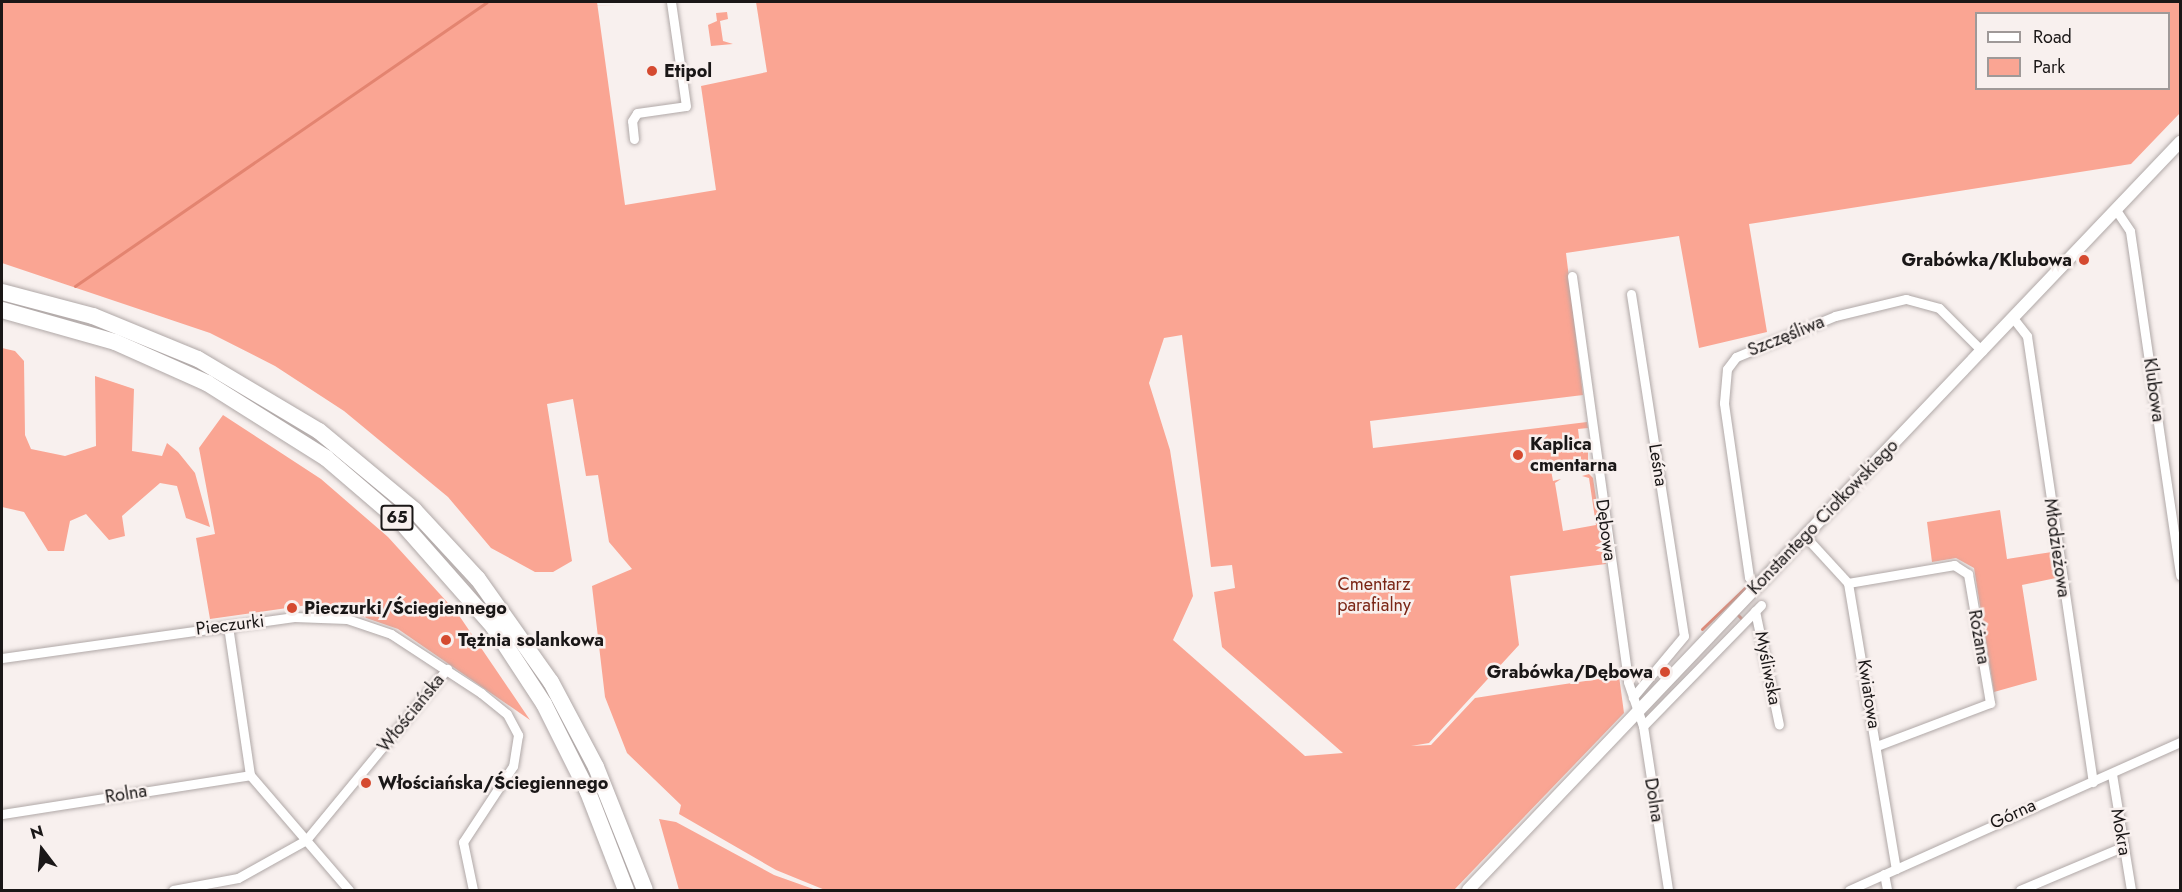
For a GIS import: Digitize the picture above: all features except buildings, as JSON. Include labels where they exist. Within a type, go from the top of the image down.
[{"type":"highway","name":"65","points":[[2,292],[146,336],[293,414],[381,480],[454,551],[530,650],[584,740],[645,891]]},
{"type":"highway","name":"65","points":[[2,310],[80,330],[160,361],[283,428],[368,492],[444,567],[510,650],[560,732],[626,891]]},
{"type":"highway","points":[[283,428],[293,414]]},
{"type":"highway","points":[[560,732],[576,748],[583,747],[584,740]]},
{"type":"street","points":[[634,139],[632,121],[638,113],[686,106],[671,2]]},
{"type":"street","name":"Konstantego Ciołkowskiego","points":[[1468,891],[2180,144]]},
{"type":"street","name":"Klubowa","points":[[2116,210],[2130,231],[2181,575]]},
{"type":"street","name":"Dębowa","points":[[1572,276],[1633,697],[1639,710]]},
{"type":"street","name":"Leśna","points":[[1632,294],[1684,636],[1633,697]]},
{"type":"street","name":"Szczęśliwa","points":[[1756,587],[1749,577],[1724,403],[1725,376],[1736,357],[1835,316],[1906,299],[1939,308],[1982,351]]},
{"type":"street","name":"Młodzieżowa","points":[[2013,318],[2027,336],[2093,782]]},
{"type":"street","points":[[1805,536],[1848,583]]},
{"type":"street","name":"Różana","points":[[1848,583],[1954,565],[1968,574],[1970,585],[1990,703],[1877,746]]},
{"type":"street","name":"Kwiatowa","points":[[1848,583],[1896,869]]},
{"type":"street","name":"Myśliwska","points":[[1643,726],[1758,608],[1779,725]]},
{"type":"street","name":"Pieczurki","points":[[2,658],[294,617],[347,619],[391,634],[447,669],[507,714],[520,744],[513,766],[466,832],[462,856],[473,891]]},
{"type":"street","points":[[228,626],[250,775],[349,891]]},
{"type":"street","name":"Włościańska","points":[[173,891],[238,878],[306,840],[447,669]]},
{"type":"street","name":"Dolna","points":[[1639,710],[1668,891]]},
{"type":"street","name":"Górna","points":[[1848,891],[2048,797],[2093,782],[2181,742]]},
{"type":"street","name":"Mokra","points":[[2112,774],[2131,891]]},
{"type":"street","name":"Rolna","points":[[2,814],[250,775]]},
{"type":"street","points":[[2020,891],[2124,846]]},
{"type":"street","points":[[1884,874],[1887,891]]},
{"type":"green space","name":"Cmentarz parafialny","points":[[2,2],[597,2],[625,205],[716,190],[701,86],[767,72],[756,2],[2180,2],[2180,113],[2131,164],[1749,224],[1767,332],[1699,348],[1679,236],[1566,253],[1583,395],[1370,421],[1373,448],[1587,422],[1588,428],[1578,429],[1580,446],[1588,445],[1588,467],[1551,470],[1553,481],[1561,479],[1555,483],[1563,531],[1596,525],[1589,478],[1582,476],[1589,474],[1593,478],[1606,564],[1510,576],[1519,645],[1429,743],[1411,746],[1431,745],[1475,698],[1552,686],[1619,676],[1624,713],[1454,890],[825,890],[776,870],[679,814],[681,805],[627,753],[605,697],[592,586],[632,569],[609,542],[598,475],[586,476],[573,399],[547,404],[572,561],[553,572],[535,572],[491,548],[448,497],[344,411],[275,366],[210,333],[2,263]],"holes":[[[1182,335],[1211,567],[1232,565],[1235,588],[1214,592],[1222,647],[1343,753],[1305,756],[1173,640],[1193,596],[1170,450],[1149,383],[1164,338]]]},
{"type":"green space","points":[[727,12],[728,19],[720,21],[723,41],[733,44],[711,46],[708,25],[717,21],[716,13]]},
{"type":"green space","points":[[2,348],[15,351],[24,361],[25,435],[31,449],[65,456],[96,446],[95,376],[134,389],[132,451],[162,456],[167,443],[178,452],[195,473],[210,527],[186,518],[177,486],[160,483],[122,516],[125,536],[109,540],[86,514],[70,521],[64,551],[48,551],[24,512],[2,507]]},
{"type":"green space","points":[[223,415],[321,479],[388,537],[458,614],[530,720],[398,629],[346,611],[315,604],[210,619],[196,538],[215,534],[199,448]]},
{"type":"green space","points":[[2000,510],[2007,559],[2052,552],[2056,578],[2022,585],[2037,680],[1994,692],[1974,568],[1956,558],[1932,562],[1927,522]]},
{"type":"green space","points":[[659,819],[676,822],[774,875],[816,890],[679,890]]},
{"type":"waterway","points":[[75,286],[487,2]]},
{"type":"waterway","points":[[1702,629],[1749,584]]},
{"type":"waterway","points":[[1738,615],[1741,618]]},
{"type":"place","name":"Etipol","points":[[652,71]]},
{"type":"place","name":"Grabówka/Klubowa","points":[[2084,260]]},
{"type":"place","name":"Kaplica cmentarna","points":[[1518,455]]},
{"type":"place","name":"Pieczurki/Ściegiennego","points":[[292,608]]},
{"type":"place","name":"Tężnia solankowa","points":[[446,640]]},
{"type":"place","name":"Grabówka/Dębowa","points":[[1665,672]]},
{"type":"place","name":"Włościańska/Ściegiennego","points":[[366,783]]}]
